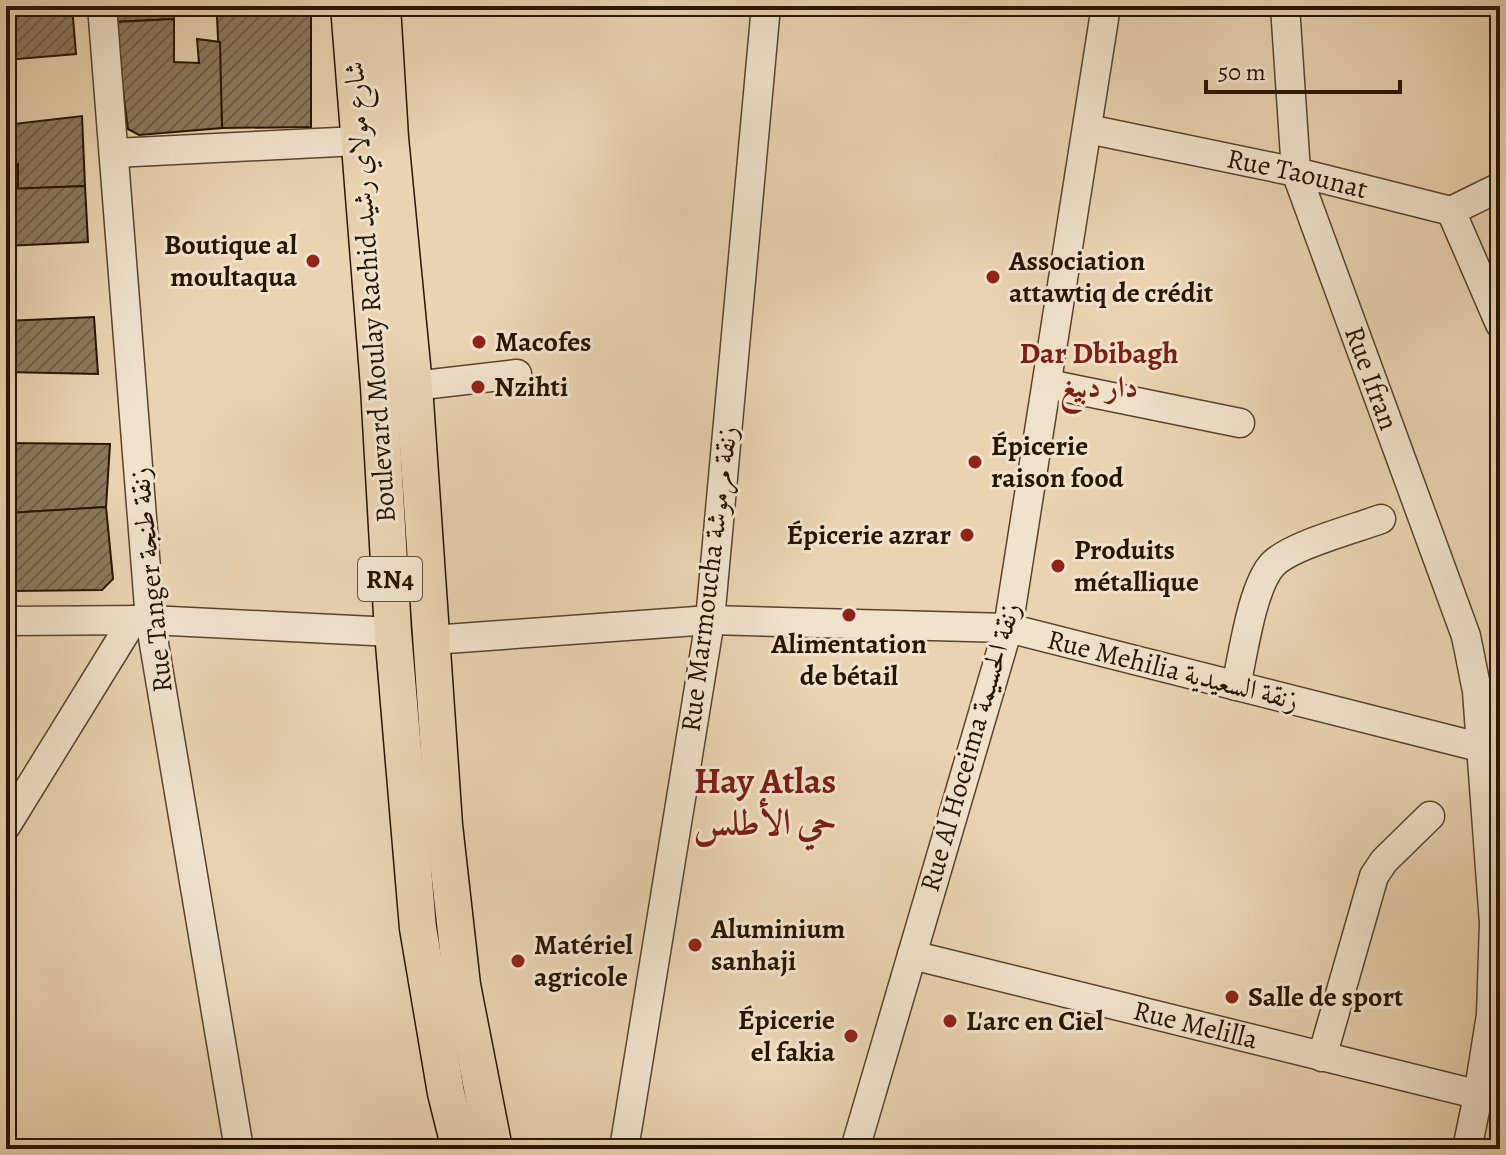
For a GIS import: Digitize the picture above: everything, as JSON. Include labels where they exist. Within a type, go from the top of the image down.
[{"type":"main road","name":"Boulevard Moulay Rachid شارع مولاي رشيد","points":[[349,6],[379,387],[393,632],[418,928],[446,1093],[460,1149]]},
{"type":"main road","name":"Boulevard Moulay Rachid شارع مولاي رشيد","points":[[382,6],[390,138],[414,386],[444,825],[462,985],[494,1149]]},
{"type":"street","name":"Rue Tanger زنقة طنجة","points":[[102,6],[114,153],[142,620],[239,1149]]},
{"type":"street","name":"Rue Marmoucha زنقة مرموشة","points":[[624,1149],[710,620],[766,6]]},
{"type":"street","name":"Rue Al Hoceima زنقة الحسيمة","points":[[855,1149],[1008,628],[1106,6]]},
{"type":"street","name":"Rue Ifran","points":[[1285,6],[1296,172],[1466,636],[1490,744],[1494,923],[1489,1098],[1467,1149]]},
{"type":"street","name":"Rue Taounat","points":[[1088,129],[1296,172],[1451,211]]},
{"type":"street","points":[[114,153],[358,141]]},
{"type":"street","points":[[1500,187],[1451,211],[1500,324]]},
{"type":"street","points":[[414,386],[517,374]]},
{"type":"street","points":[[1048,384],[1240,423]]},
{"type":"street","points":[[1236,686],[1261,581],[1273,565],[1286,554],[1381,519]]},
{"type":"street","points":[[6,621],[142,620],[393,632]]},
{"type":"street","points":[[6,826],[142,620]]},
{"type":"street","name":"Rue Mehilia زنقة السعيدية","points":[[432,640],[710,620],[1008,628],[1236,686],[1490,744]]},
{"type":"street","points":[[1322,1057],[1374,876],[1384,861],[1430,816]]},
{"type":"street","name":"Rue Melilla","points":[[912,955],[1489,1098]]},
{"type":"building","points":[[72,6],[76,54],[6,60],[6,8]]},
{"type":"building","points":[[113,6],[173,6],[174,19],[114,22]]},
{"type":"building","points":[[311,6],[311,7],[251,8]]},
{"type":"building","points":[[311,7],[311,127],[222,128],[217,16],[251,8]]},
{"type":"building","points":[[174,19],[174,62],[199,63],[197,39],[220,42],[222,128],[139,135],[128,129],[114,22]]},
{"type":"building","points":[[82,116],[85,186],[18,189],[18,164],[6,165],[6,125]]},
{"type":"building","points":[[85,186],[88,242],[6,246],[6,189]]},
{"type":"building","points":[[94,317],[98,374],[6,372],[6,321]]},
{"type":"building","points":[[6,443],[110,444],[106,507],[8,513]]},
{"type":"building","points":[[106,507],[113,579],[102,590],[14,591],[8,513]]},
{"type":"place","name":"Boutique al moultaqua","points":[[313,261]]},
{"type":"place","name":"Association attawtiq de crédit","points":[[993,277]]},
{"type":"place","name":"Macofes","points":[[479,342]]},
{"type":"place","name":"Nzihti","points":[[478,387]]},
{"type":"place","name":"Épicerie raison food","points":[[975,462]]},
{"type":"place","name":"Épicerie azrar","points":[[967,535]]},
{"type":"place","name":"Produits métallique","points":[[1058,566]]},
{"type":"place","name":"Alimentation de bétail","points":[[849,615]]},
{"type":"place","name":"Aluminium sanhaji","points":[[695,945]]},
{"type":"place","name":"Matériel agricole","points":[[518,961]]},
{"type":"place","name":"Salle de sport","points":[[1232,997]]},
{"type":"place","name":"L'arc en Ciel","points":[[950,1021]]},
{"type":"place","name":"Épicerie el fakia","points":[[851,1036]]},
{"type":"district","name":"Dar Dbibagh دار دبيغ","points":[[1099,370]]},
{"type":"district","name":"Hay Atlas حي الأطلس","points":[[765,800]]}]
